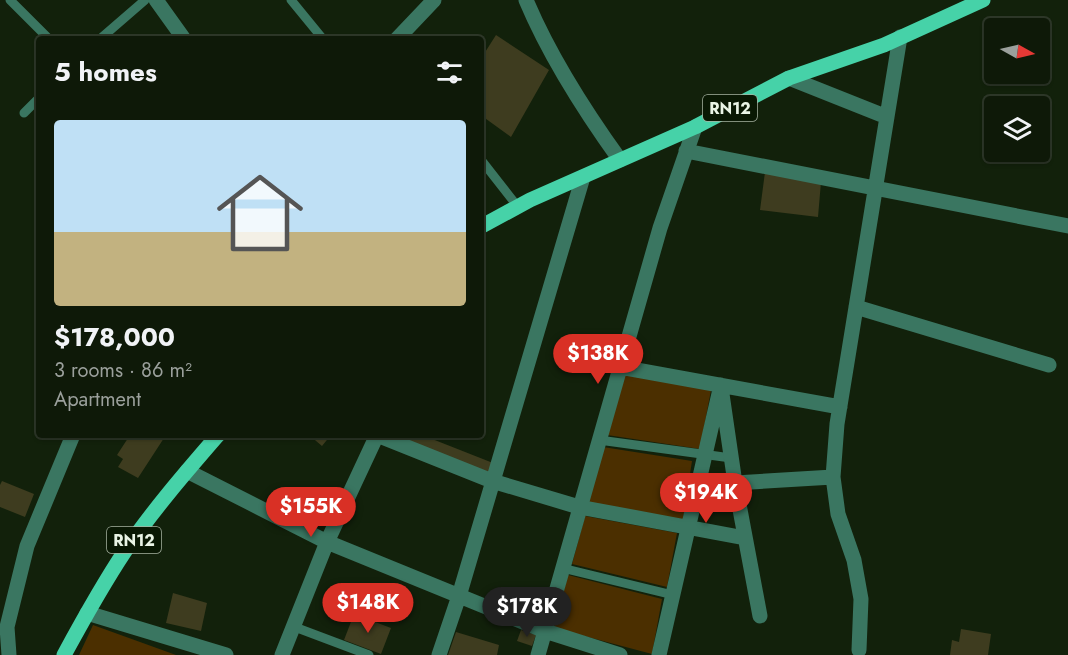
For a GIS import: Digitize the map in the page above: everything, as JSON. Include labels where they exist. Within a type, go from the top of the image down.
[{"type":"main road","name":"RN12","points":[[484,225],[518,207],[695,127],[789,78],[900,37],[982,0]]},
{"type":"main road","name":"RN12","points":[[64,655],[126,550],[215,438]]},
{"type":"street","points":[[156,0],[182,36]]},
{"type":"street","points":[[400,36],[434,0]]},
{"type":"street","points":[[526,0],[557,62],[588,115],[620,160]]},
{"type":"street","points":[[859,650],[859,589],[854,560],[838,514],[833,477],[840,407],[900,37]]},
{"type":"street","points":[[789,78],[887,117]]},
{"type":"street","points":[[538,655],[660,228],[695,127]]},
{"type":"street","points":[[686,151],[1068,226]]},
{"type":"street","points":[[439,655],[459,596],[583,177]]},
{"type":"street","points":[[856,307],[1049,365]]},
{"type":"street","points":[[620,368],[840,407]]},
{"type":"street","points":[[659,655],[721,386]]},
{"type":"street","points":[[721,386],[735,483],[760,616]]},
{"type":"street","points":[[9,655],[7,627],[27,546],[72,438]]},
{"type":"street","points":[[282,655],[327,542],[376,438]]},
{"type":"street","points":[[384,438],[492,481],[579,507],[745,538]]},
{"type":"street","points":[[187,471],[327,542],[545,631],[620,655]]},
{"type":"street","points":[[735,483],[833,477]]},
{"type":"street","points":[[87,613],[226,655]]},
{"type":"lane","points":[[10,0],[45,36]]},
{"type":"lane","points":[[103,36],[145,0]]},
{"type":"lane","points":[[291,0],[321,36]]},
{"type":"lane","points":[[24,112],[36,101]]},
{"type":"lane","points":[[484,164],[518,207]]},
{"type":"lane","points":[[599,440],[731,458]]},
{"type":"lane","points":[[562,568],[672,595]]},
{"type":"lane","points":[[292,626],[369,655]]},
{"type":"shaded area","points":[[625,373],[711,390],[700,449],[607,435]]},
{"type":"shaded area","points":[[603,447],[692,461],[683,520],[588,503]]},
{"type":"shaded area","points":[[585,516],[677,533],[667,587],[572,564]]},
{"type":"shaded area","points":[[568,575],[662,599],[652,654],[554,628]]},
{"type":"shaded area","points":[[93,625],[176,655],[79,655]]},
{"type":"building","points":[[496,35],[549,70],[511,137],[484,117],[484,54]]},
{"type":"building","points":[[765,172],[821,182],[818,217],[760,210]]},
{"type":"building","points":[[128,438],[164,438],[138,478],[118,467],[123,459],[117,455]]},
{"type":"building","points":[[313,438],[329,438],[322,446]]},
{"type":"building","points":[[430,438],[493,463],[489,474],[403,439]]},
{"type":"building","points":[[2,481],[34,494],[25,517],[0,507]]},
{"type":"building","points":[[173,593],[207,603],[201,631],[166,623]]},
{"type":"building","points":[[354,614],[391,628],[381,654],[344,640]]},
{"type":"building","points":[[961,629],[991,634],[988,655],[950,655],[952,640],[959,642]]},
{"type":"building","points":[[521,630],[536,635],[532,646],[517,641]]},
{"type":"building","points":[[456,632],[499,645],[497,655],[448,655]]}]
